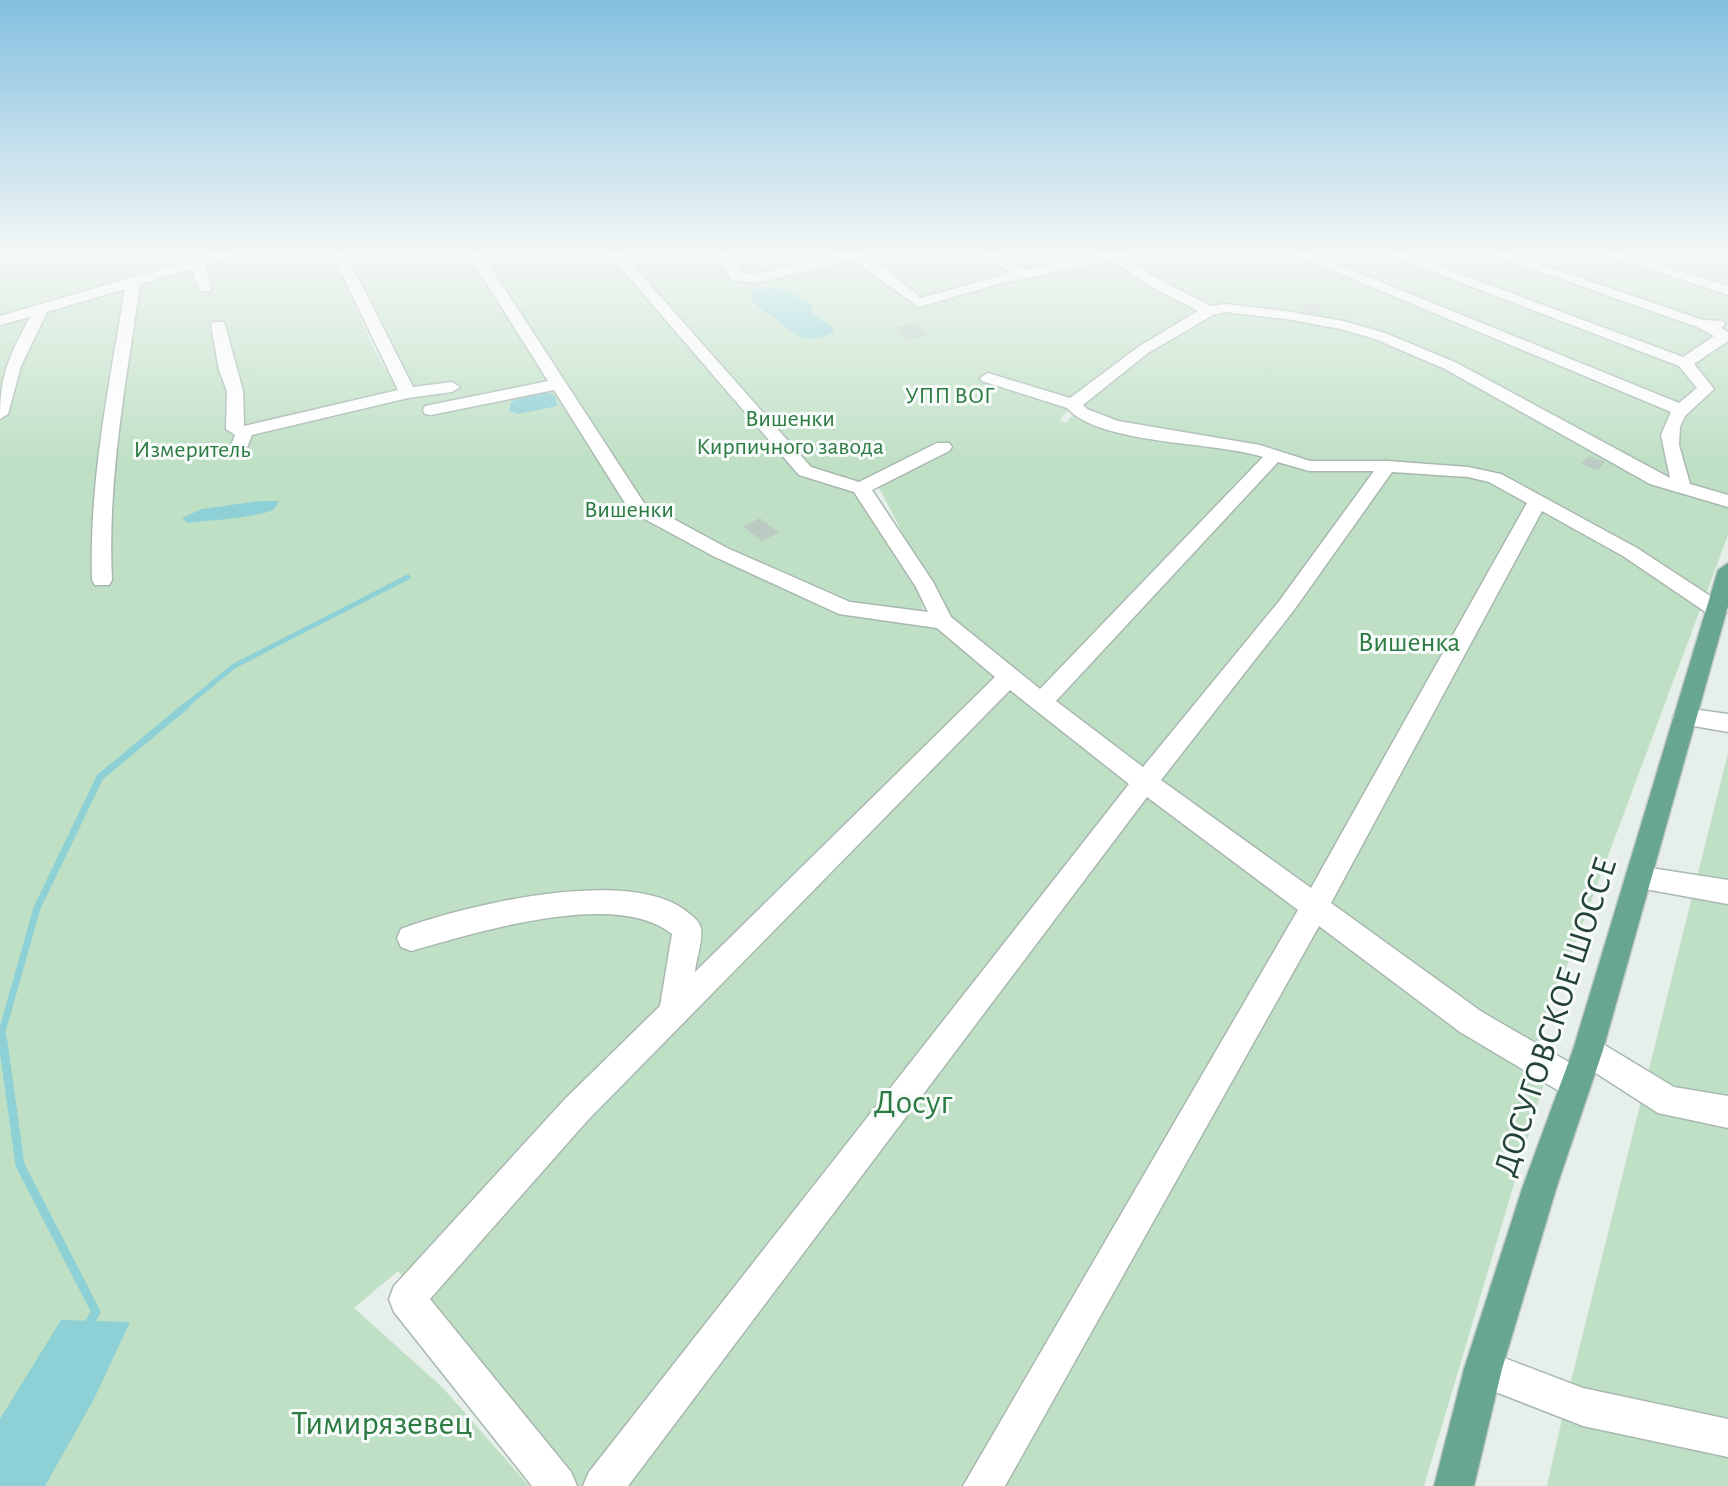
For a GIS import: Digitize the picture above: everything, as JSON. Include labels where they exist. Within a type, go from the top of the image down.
[{"type":"main road","name":"ДОСУГОВСКОЕ ШОССЕ","points":[[1454,1486],[1483,1369],[1588,1050],[1728,570]]},
{"type":"lane","points":[[0,414],[13,366],[34,323]]},
{"type":"lane","points":[[102,580],[99,539],[105,457],[126,323]]},
{"type":"lane","points":[[373,323],[408,393]]},
{"type":"lane","points":[[519,323],[637,507],[720,552],[846,609],[943,621]]},
{"type":"lane","points":[[676,323],[805,471],[861,488],[926,587],[943,621],[1009,677],[1145,782],[1471,1022],[1575,1083]]},
{"type":"lane","points":[[1073,404],[1143,350],[1188,323]]},
{"type":"lane","points":[[1334,323],[1380,336],[1451,366],[1656,480],[1728,501]]},
{"type":"lane","points":[[1469,323],[1680,410]]},
{"type":"lane","points":[[1579,323],[1685,363],[1706,389],[1680,410],[1671,426],[1670,447],[1680,472],[1681,488]]},
{"type":"lane","points":[[1685,363],[1725,336],[1702,324]]},
{"type":"lane","points":[[1702,324],[1728,324]]},
{"type":"lane","points":[[218,325],[228,365],[229,384],[235,391],[235,429],[243,439],[408,393],[452,387]]},
{"type":"lane","points":[[988,378],[1073,404],[1081,413],[1114,426],[1274,455],[1309,466],[1387,466],[1468,472],[1495,478],[1630,552],[1717,610]]},
{"type":"lane","points":[[431,410],[558,384]]},
{"type":"lane","points":[[861,488],[943,447]]},
{"type":"lane","points":[[1041,702],[1274,455]]},
{"type":"lane","points":[[603,1486],[1145,782],[1287,605],[1387,466]]},
{"type":"lane","points":[[983,1486],[1316,905],[1538,501]]},
{"type":"lane","points":[[557,1486],[407,1299],[576,1110],[1009,677]]},
{"type":"lane","points":[[1685,717],[1728,723]]},
{"type":"lane","points":[[1638,878],[1728,892]]},
{"type":"lane","points":[[411,938],[518,909],[617,902],[667,913],[687,929],[673,1015]]},
{"type":"lane","points":[[1588,1050],[1669,1102],[1728,1112]]},
{"type":"lane","points":[[1483,1369],[1583,1407],[1728,1438]]},
{"type":"green space","points":[[0,323],[363,323],[378,357],[404,399],[417,393],[382,323],[1183,323],[1076,398],[1060,420],[1066,423],[1081,404],[1144,357],[1199,323],[1319,323],[1370,333],[1454,369],[1544,418],[1728,507],[1728,535],[1534,1054],[1119,752],[945,616],[872,478],[854,488],[905,564],[925,615],[1219,853],[1544,1083],[1424,1486],[578,1486],[398,1271],[354,1308],[443,1388],[529,1486],[0,1486]]},
{"type":"green space","points":[[1339,323],[1728,323],[1728,496],[1667,476],[1462,365],[1378,331]]},
{"type":"green space","points":[[1728,753],[1728,1486],[1547,1486],[1566,1401]]},
{"type":"water","points":[[782,323],[828,323],[835,332],[810,339],[792,332]]},
{"type":"water","points":[[546,391],[556,397],[557,406],[518,414],[509,411],[511,402]]},
{"type":"water","points":[[279,501],[274,510],[253,515],[188,523],[182,518],[202,509]]},
{"type":"water","points":[[61,1320],[130,1322],[94,1399],[45,1486],[0,1486],[0,1419]]},
{"type":"building","points":[[916,323],[929,335],[906,340],[895,327]]},
{"type":"building","points":[[1589,456],[1605,462],[1598,470],[1581,464]]},
{"type":"building","points":[[760,518],[779,533],[761,541],[743,526]]},
{"type":"waterway","points":[[184,707],[234,666],[408,577]]},
{"type":"waterway","points":[[4,1044],[2,1032],[37,908],[100,777],[187,705]]},
{"type":"waterway","points":[[3,1042],[20,1165],[96,1312],[87,1326]]},
{"type":"park label","name":"УПП ВОГ","points":[[950,395]]},
{"type":"park label","name":"Вишенки Кирпичного завода","points":[[790,432]]},
{"type":"park label","name":"Измеритель","points":[[192,449]]},
{"type":"park label","name":"Вишенки","points":[[629,509]]},
{"type":"park label","name":"Вишенка","points":[[1409,641]]},
{"type":"park label","name":"Досуг","points":[[913,1101]]},
{"type":"park label","name":"Тимирязевец","points":[[382,1422]]}]
